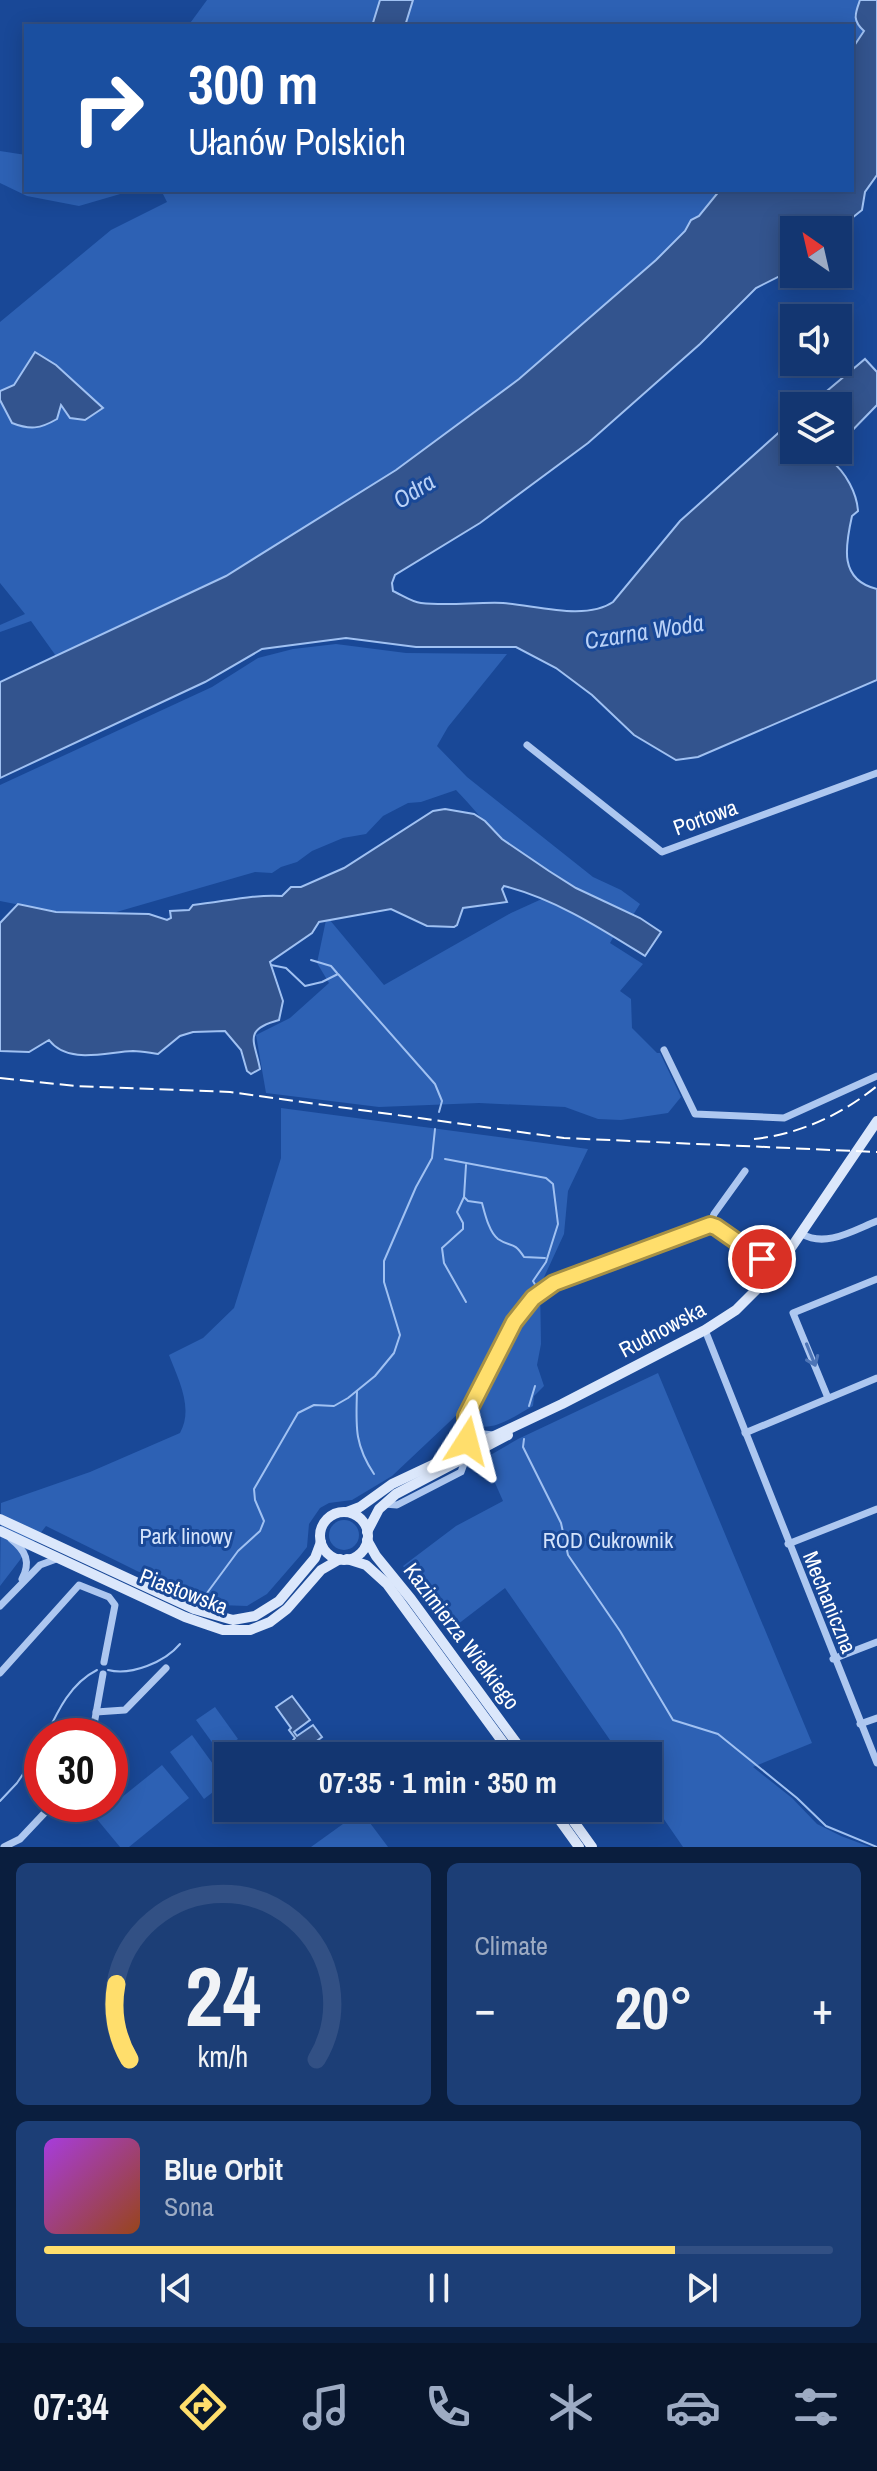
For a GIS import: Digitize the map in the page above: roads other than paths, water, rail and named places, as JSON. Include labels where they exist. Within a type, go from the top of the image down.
[{"type":"main road","name":"Rudnowska","points":[[347,1512],[360,1507],[392,1484],[451,1456],[466,1453],[705,1330],[736,1310],[776,1270],[877,1121]]},
{"type":"main road","name":"Rudnowska","points":[[367,1536],[384,1504],[495,1434],[522,1424]]},
{"type":"main road","points":[[347,1512],[359,1517],[367,1536],[361,1553],[344,1559],[328,1553],[321,1542],[320,1533],[325,1522],[335,1514],[347,1512]]},
{"type":"main road","name":"Piastowska","points":[[0,1519],[194,1609],[233,1620],[263,1613],[279,1601],[315,1558],[321,1542]]},
{"type":"main road","name":"Piastowska","points":[[2,1532],[208,1627],[236,1631],[250,1630],[270,1622],[287,1609],[321,1570],[344,1559]]},
{"type":"main road","name":"Kazimierza Wielkiego","points":[[367,1536],[376,1556],[516,1742]]},
{"type":"main road","name":"Kazimierza Wielkiego","points":[[344,1559],[366,1565],[387,1584],[503,1742]]},
{"type":"main road","points":[[561,1822],[579,1847]]},
{"type":"main road","points":[[574,1822],[592,1847]]},
{"type":"street","name":"Portowa","points":[[527,745],[662,852],[877,773]]},
{"type":"street","points":[[664,1050],[695,1114],[784,1118],[877,1076]]},
{"type":"street","points":[[710,1225],[714,1214],[745,1171]]},
{"type":"street","points":[[802,1234],[822,1241],[877,1221]]},
{"type":"street","points":[[451,1456],[457,1447],[459,1431],[466,1416],[514,1322],[533,1298],[564,1278],[710,1225],[776,1270]]},
{"type":"street","points":[[828,1398],[793,1313],[877,1279]]},
{"type":"street","name":"Mechaniczna","points":[[705,1330],[833,1659],[877,1763]]},
{"type":"street","points":[[745,1433],[877,1378]]},
{"type":"street","points":[[466,1416],[472,1431],[480,1435],[495,1434]]},
{"type":"street","points":[[466,1416],[466,1453]]},
{"type":"street","name":"Mechaniczna","points":[[788,1544],[877,1509]]},
{"type":"street","points":[[2,1532],[27,1557],[27,1568],[14,1591]]},
{"type":"street","points":[[0,1606],[40,1565],[60,1558]]},
{"type":"street","points":[[0,1673],[79,1585],[109,1597],[115,1605],[104,1662]]},
{"type":"street","points":[[833,1659],[877,1642]]},
{"type":"street","points":[[96,1712],[125,1710],[166,1668]]},
{"type":"street","points":[[95,1718],[103,1674]]},
{"type":"street","points":[[860,1724],[877,1718]]},
{"type":"street","points":[[4,1847],[20,1839],[36,1822]]},
{"type":"water","points":[[380,0],[413,0],[406,24],[373,24]]},
{"type":"water","points":[[860,0],[877,0],[877,175],[865,192],[862,210],[852,218],[780,216],[780,276],[756,288],[700,344],[588,443],[480,523],[395,575],[392,583],[393,591],[421,603],[503,603],[575,611],[602,608],[613,602],[680,521],[780,432],[780,464],[834,464],[850,484],[858,511],[852,516],[848,561],[856,578],[877,589],[877,680],[698,757],[676,760],[634,735],[592,695],[556,668],[516,647],[416,647],[346,638],[262,649],[205,682],[0,778],[0,682],[226,576],[396,470],[519,379],[656,260],[718,192],[854,192],[854,46],[864,31],[856,17]]},
{"type":"water","points":[[35,352],[56,365],[103,408],[85,420],[70,418],[61,405],[57,419],[45,425],[24,427],[12,423],[0,400],[0,391],[14,385]]},
{"type":"water","points":[[865,359],[877,372],[877,405],[852,431],[852,392],[826,392],[845,376],[852,376],[852,370]]},
{"type":"water","points":[[445,809],[474,814],[502,839],[549,871],[661,932],[645,956],[559,906],[504,886],[502,889],[507,902],[463,908],[454,927],[427,926],[391,909],[319,922],[312,933],[270,962],[283,1001],[279,1020],[255,1033],[254,1044],[260,1069],[251,1074],[247,1071],[241,1050],[225,1031],[193,1032],[180,1036],[158,1054],[133,1051],[77,1055],[57,1048],[49,1040],[29,1052],[0,1051],[0,923],[18,904],[56,912],[149,914],[167,920],[171,918],[170,911],[189,910],[193,905],[282,896],[291,887],[301,887],[344,868],[433,811]]},
{"type":"water","points":[[292,1696],[310,1720],[294,1732],[297,1736],[313,1725],[322,1737],[315,1742],[291,1742],[295,1738],[289,1730],[291,1728],[276,1707]]},
{"type":"waterway","points":[[311,960],[331,966],[337,973]]},
{"type":"waterway","points":[[271,965],[286,968],[305,986],[338,974],[435,1084],[442,1101],[439,1112]]},
{"type":"waterway","points":[[207,1593],[238,1551],[260,1531],[264,1521],[254,1489],[298,1413],[314,1405],[334,1406],[348,1398],[375,1376],[394,1353],[400,1335],[384,1282],[384,1261],[432,1158],[435,1129]]},
{"type":"waterway","points":[[445,1159],[546,1178],[553,1184],[558,1224],[546,1262],[533,1281],[537,1288]]},
{"type":"waterway","points":[[466,1165],[464,1197],[468,1201],[482,1203],[495,1236],[514,1246],[524,1257],[545,1258]]},
{"type":"waterway","points":[[464,1197],[457,1212],[463,1229],[442,1248],[444,1263],[466,1302]]},
{"type":"waterway","points":[[529,1406],[535,1386]]},
{"type":"waterway","points":[[357,1391],[358,1434],[363,1453],[374,1474]]},
{"type":"waterway","points":[[524,1439],[523,1447],[561,1523],[568,1555],[620,1631],[673,1720],[718,1734],[797,1798],[826,1826],[877,1847]]},
{"type":"waterway","points":[[108,1670],[127,1671],[147,1666],[174,1651],[180,1644]]},
{"type":"waterway","points":[[55,1718],[73,1690],[97,1670]]},
{"type":"waterway","points":[[0,1801],[24,1773]]},
{"type":"railway","points":[[0,1078],[76,1086],[230,1092],[564,1138],[877,1152]]},
{"type":"railway","points":[[754,1139],[788,1133],[819,1122],[877,1086]]},
{"type":"water label","name":"Odra","points":[[414,491]]},
{"type":"water label","name":"Czarna Woda","points":[[644,632]]},
{"type":"park label","name":"Park linowy","points":[[186,1536]]},
{"type":"park label","name":"ROD Cukrownik","points":[[608,1540]]}]
